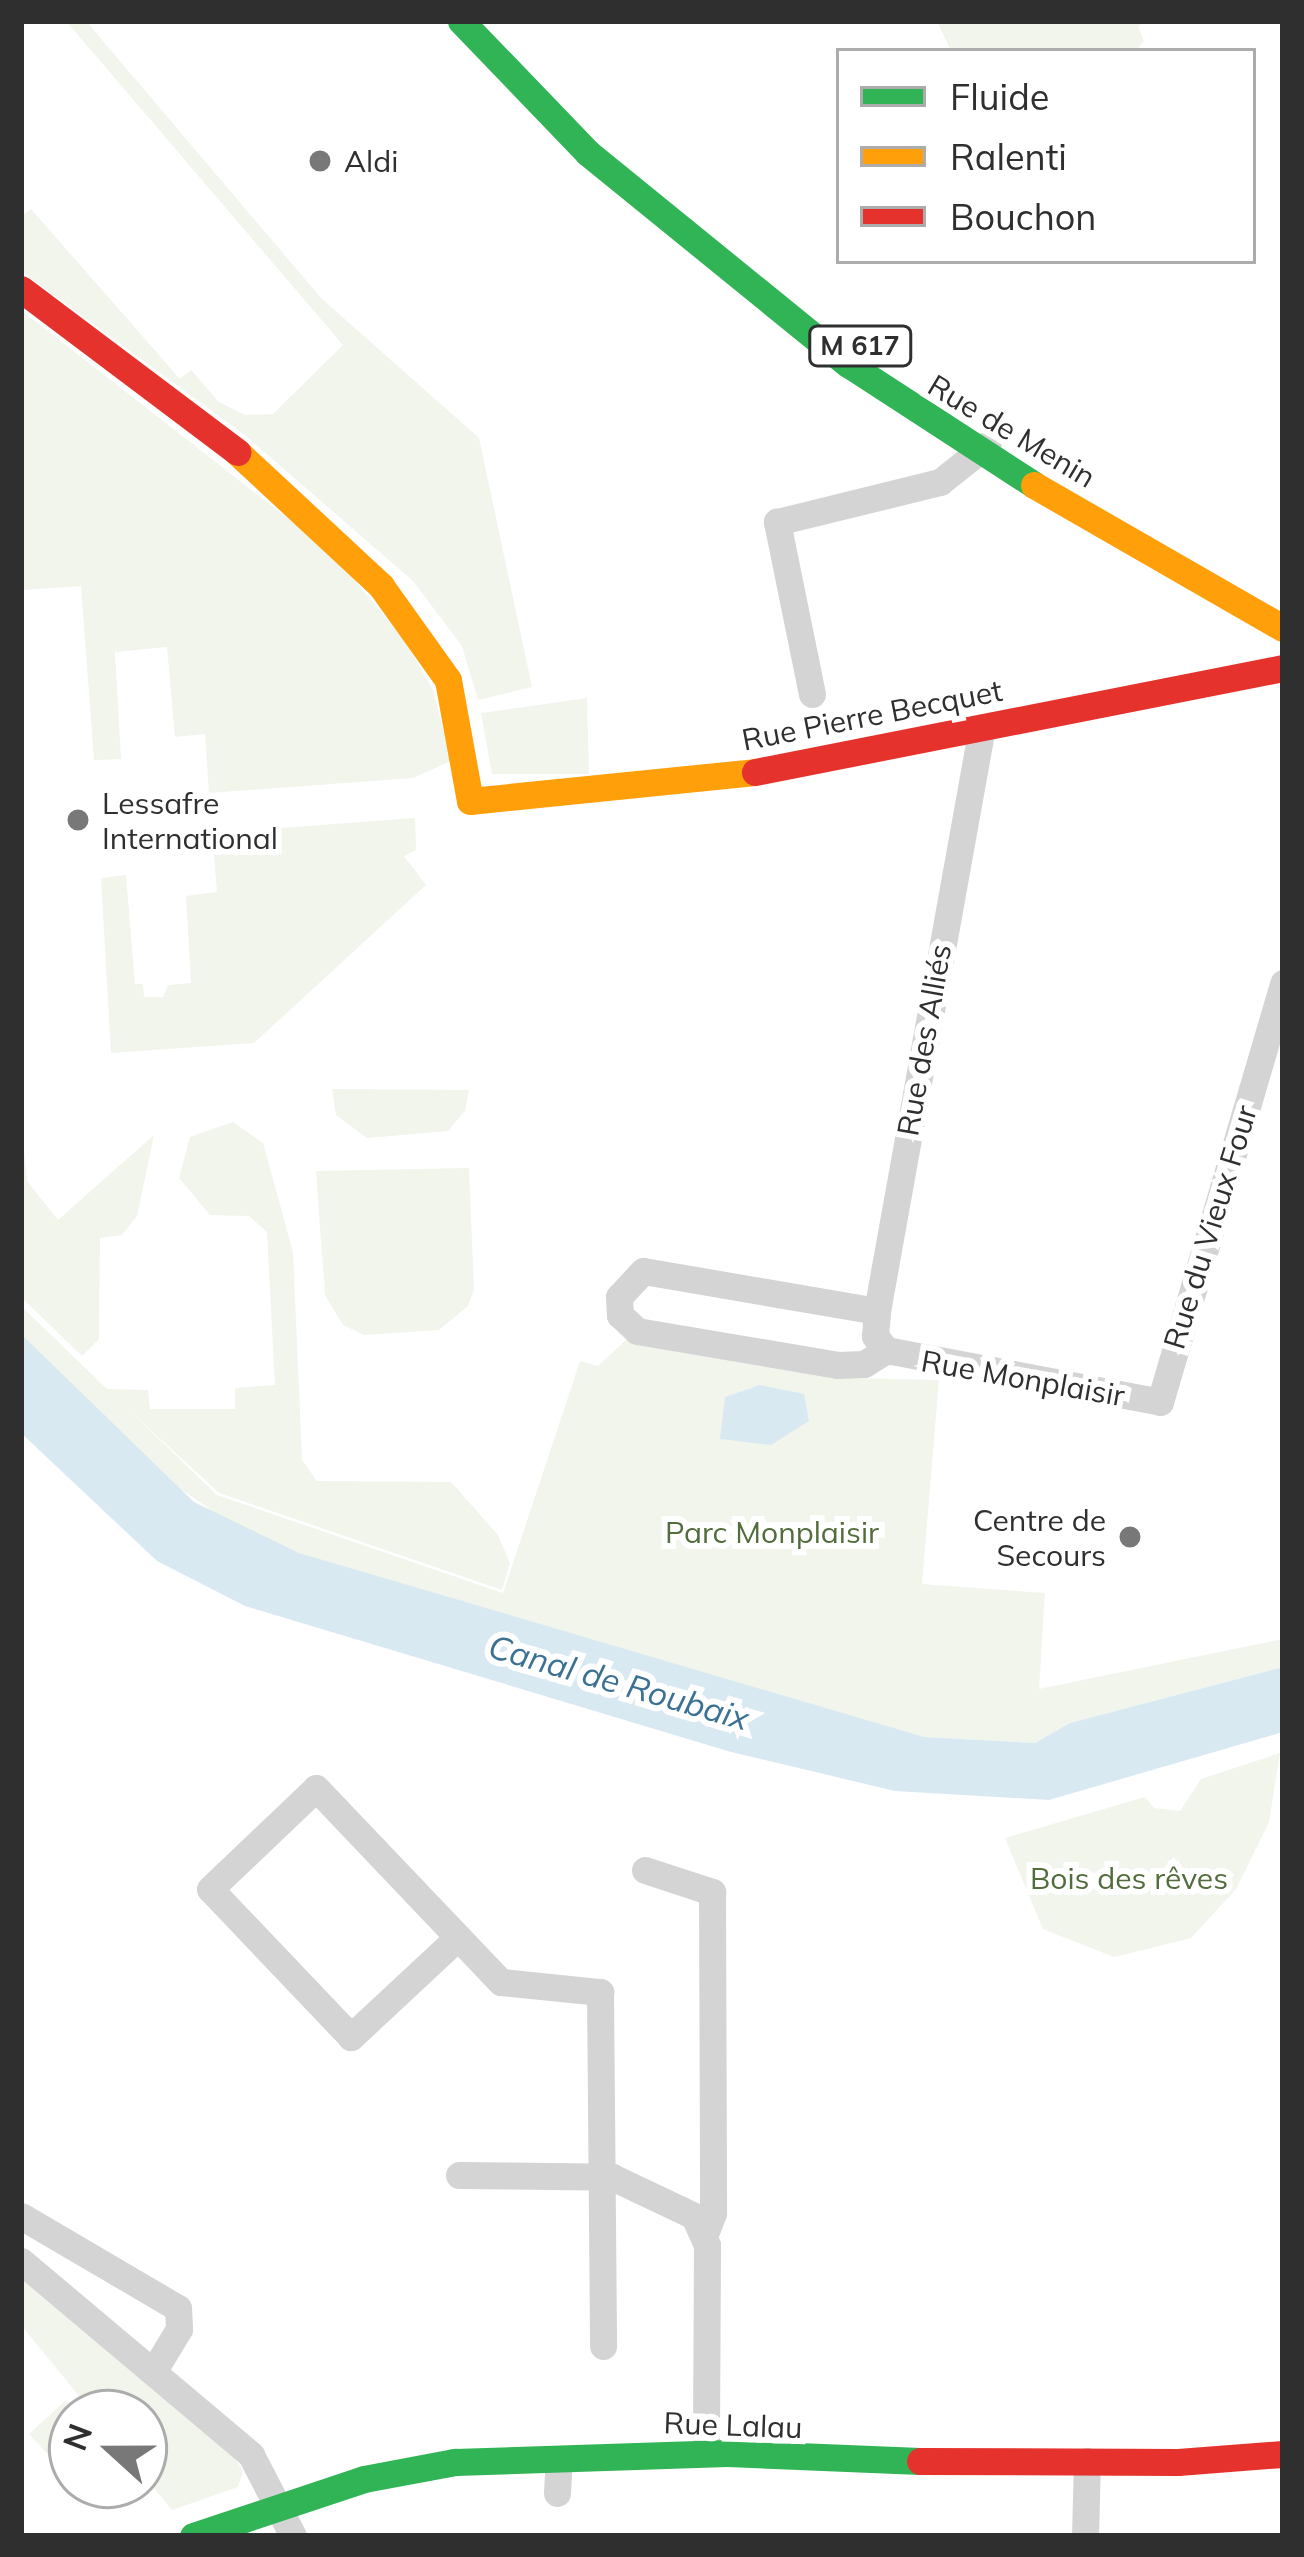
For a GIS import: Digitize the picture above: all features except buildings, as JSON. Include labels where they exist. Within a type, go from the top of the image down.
[{"type":"main road","name":"Rue de Menin","points":[[461,21],[558,126],[719,264],[987,445],[1283,628]]},
{"type":"main road","name":"Rue de Menin","points":[[487,21],[623,158],[987,445],[1283,605]]},
{"type":"main road","name":"Rue Pierre Becquet","points":[[21,290],[257,467],[381,586],[448,680],[461,719],[470,801],[694,782],[1283,668]]},
{"type":"main road","name":"Rue Lalau","points":[[193,2536],[422,2465],[706,2453],[1087,2461],[1283,2454]]},
{"type":"street","points":[[812,694],[777,522],[940,482],[987,445]]},
{"type":"street","name":"Rue des Alliés","points":[[886,1350],[875,1336],[877,1311],[982,727]]},
{"type":"street","name":"Rue du Vieux Four","points":[[1160,1402],[1283,983]]},
{"type":"street","points":[[877,1311],[643,1271],[619,1297],[620,1315],[637,1331],[837,1365],[864,1364],[886,1350]]},
{"type":"street","name":"Rue Monplaisir","points":[[886,1350],[1160,1402]]},
{"type":"street","points":[[456,1939],[351,2037],[210,1889],[316,1788],[456,1939],[509,1985],[587,1985],[599,1992],[603,2346]]},
{"type":"street","points":[[645,1870],[712,1892],[706,2453]]},
{"type":"street","points":[[460,2175],[604,2176],[685,2210],[705,2234]]},
{"type":"street","points":[[21,2216],[178,2308],[179,2330],[153,2372]]},
{"type":"street","points":[[21,2261],[251,2456],[283,2506],[293,2536]]},
{"type":"street","points":[[557,2493],[559,2460]]},
{"type":"street","points":[[1085,2536],[1087,2461]]},
{"type":"green space","points":[[66,21],[86,21],[321,298],[479,438],[532,687],[478,700],[462,646],[413,581],[246,436],[21,271],[21,217],[31,209],[180,379],[191,370],[219,402],[245,415],[273,414],[343,345]]},
{"type":"green space","points":[[937,21],[1147,21],[1138,26],[1144,41],[1138,48],[950,48]]},
{"type":"green space","points":[[21,310],[331,552],[404,640],[433,690],[451,761],[413,778],[209,793],[205,734],[175,737],[167,647],[115,652],[121,759],[94,760],[81,586],[23,590],[21,681]]},
{"type":"green space","points":[[587,698],[589,774],[492,774],[481,713]]},
{"type":"green space","points":[[415,818],[416,850],[404,856],[426,885],[254,1043],[111,1053],[101,878],[126,875],[135,984],[143,984],[144,997],[163,997],[168,985],[191,983],[186,896],[217,892],[212,833]]},
{"type":"green space","points":[[332,1089],[469,1090],[465,1111],[448,1131],[367,1138],[336,1115]]},
{"type":"green space","points":[[21,1117],[27,1181],[58,1220],[154,1135],[137,1216],[122,1235],[100,1238],[99,1339],[82,1356],[21,1297]]},
{"type":"green space","points":[[233,1122],[263,1143],[293,1252],[302,1460],[317,1481],[451,1482],[498,1535],[510,1563],[502,1590],[219,1493],[106,1389],[148,1390],[150,1409],[235,1409],[235,1388],[275,1385],[267,1232],[249,1216],[210,1215],[179,1178],[190,1137]]},
{"type":"green space","points":[[469,1168],[474,1290],[468,1306],[439,1330],[364,1335],[343,1325],[325,1295],[316,1171]]},
{"type":"green space","name":"Parc Monplaisir","points":[[21,1306],[217,1495],[503,1593],[580,1361],[598,1366],[626,1340],[848,1378],[939,1380],[922,1584],[1045,1593],[1039,1689],[1283,1639],[1283,1667],[1070,1723],[1035,1743],[924,1737],[827,1714],[299,1553],[236,1527],[163,1477],[21,1334]]},
{"type":"green space","name":"Bois des rêves","points":[[1280,1753],[1269,1822],[1236,1889],[1191,1938],[1114,1957],[1043,1929],[1005,1838],[1145,1797],[1154,1808],[1180,1811],[1201,1779]]},
{"type":"green space","points":[[21,2277],[154,2389],[73,2389],[21,2325]]},
{"type":"green space","points":[[168,2400],[233,2455],[243,2471],[238,2487],[172,2510],[168,2505]]},
{"type":"green space","points":[[48,2417],[48,2454],[29,2434]]},
{"type":"water","name":"Canal de Roubaix","points":[[21,1334],[194,1502],[299,1553],[924,1737],[1035,1743],[1070,1723],[1283,1667],[1283,1732],[1049,1800],[895,1791],[731,1752],[245,1606],[157,1561],[21,1433]]},
{"type":"water","points":[[760,1385],[804,1394],[809,1421],[771,1445],[720,1439],[725,1397]]},
{"type":"traffic: fast","points":[[461,21],[588,153],[848,364],[1034,485]]},
{"type":"traffic: fast","points":[[193,2536],[364,2479],[455,2462],[727,2453],[920,2461]]},
{"type":"traffic: slow","points":[[237,452],[381,586],[448,680],[470,801],[755,772]]},
{"type":"traffic: slow","points":[[1034,485],[1283,628]]},
{"type":"traffic: jam","points":[[21,289],[237,452]]},
{"type":"traffic: jam","points":[[755,772],[1283,668]]},
{"type":"traffic: jam","points":[[920,2461],[1178,2462],[1283,2454]]},
{"type":"place","name":"Aldi","points":[[320,161]]},
{"type":"place","name":"Lessafre International","points":[[78,820]]},
{"type":"place","name":"Centre de Secours","points":[[1130,1537]]}]
